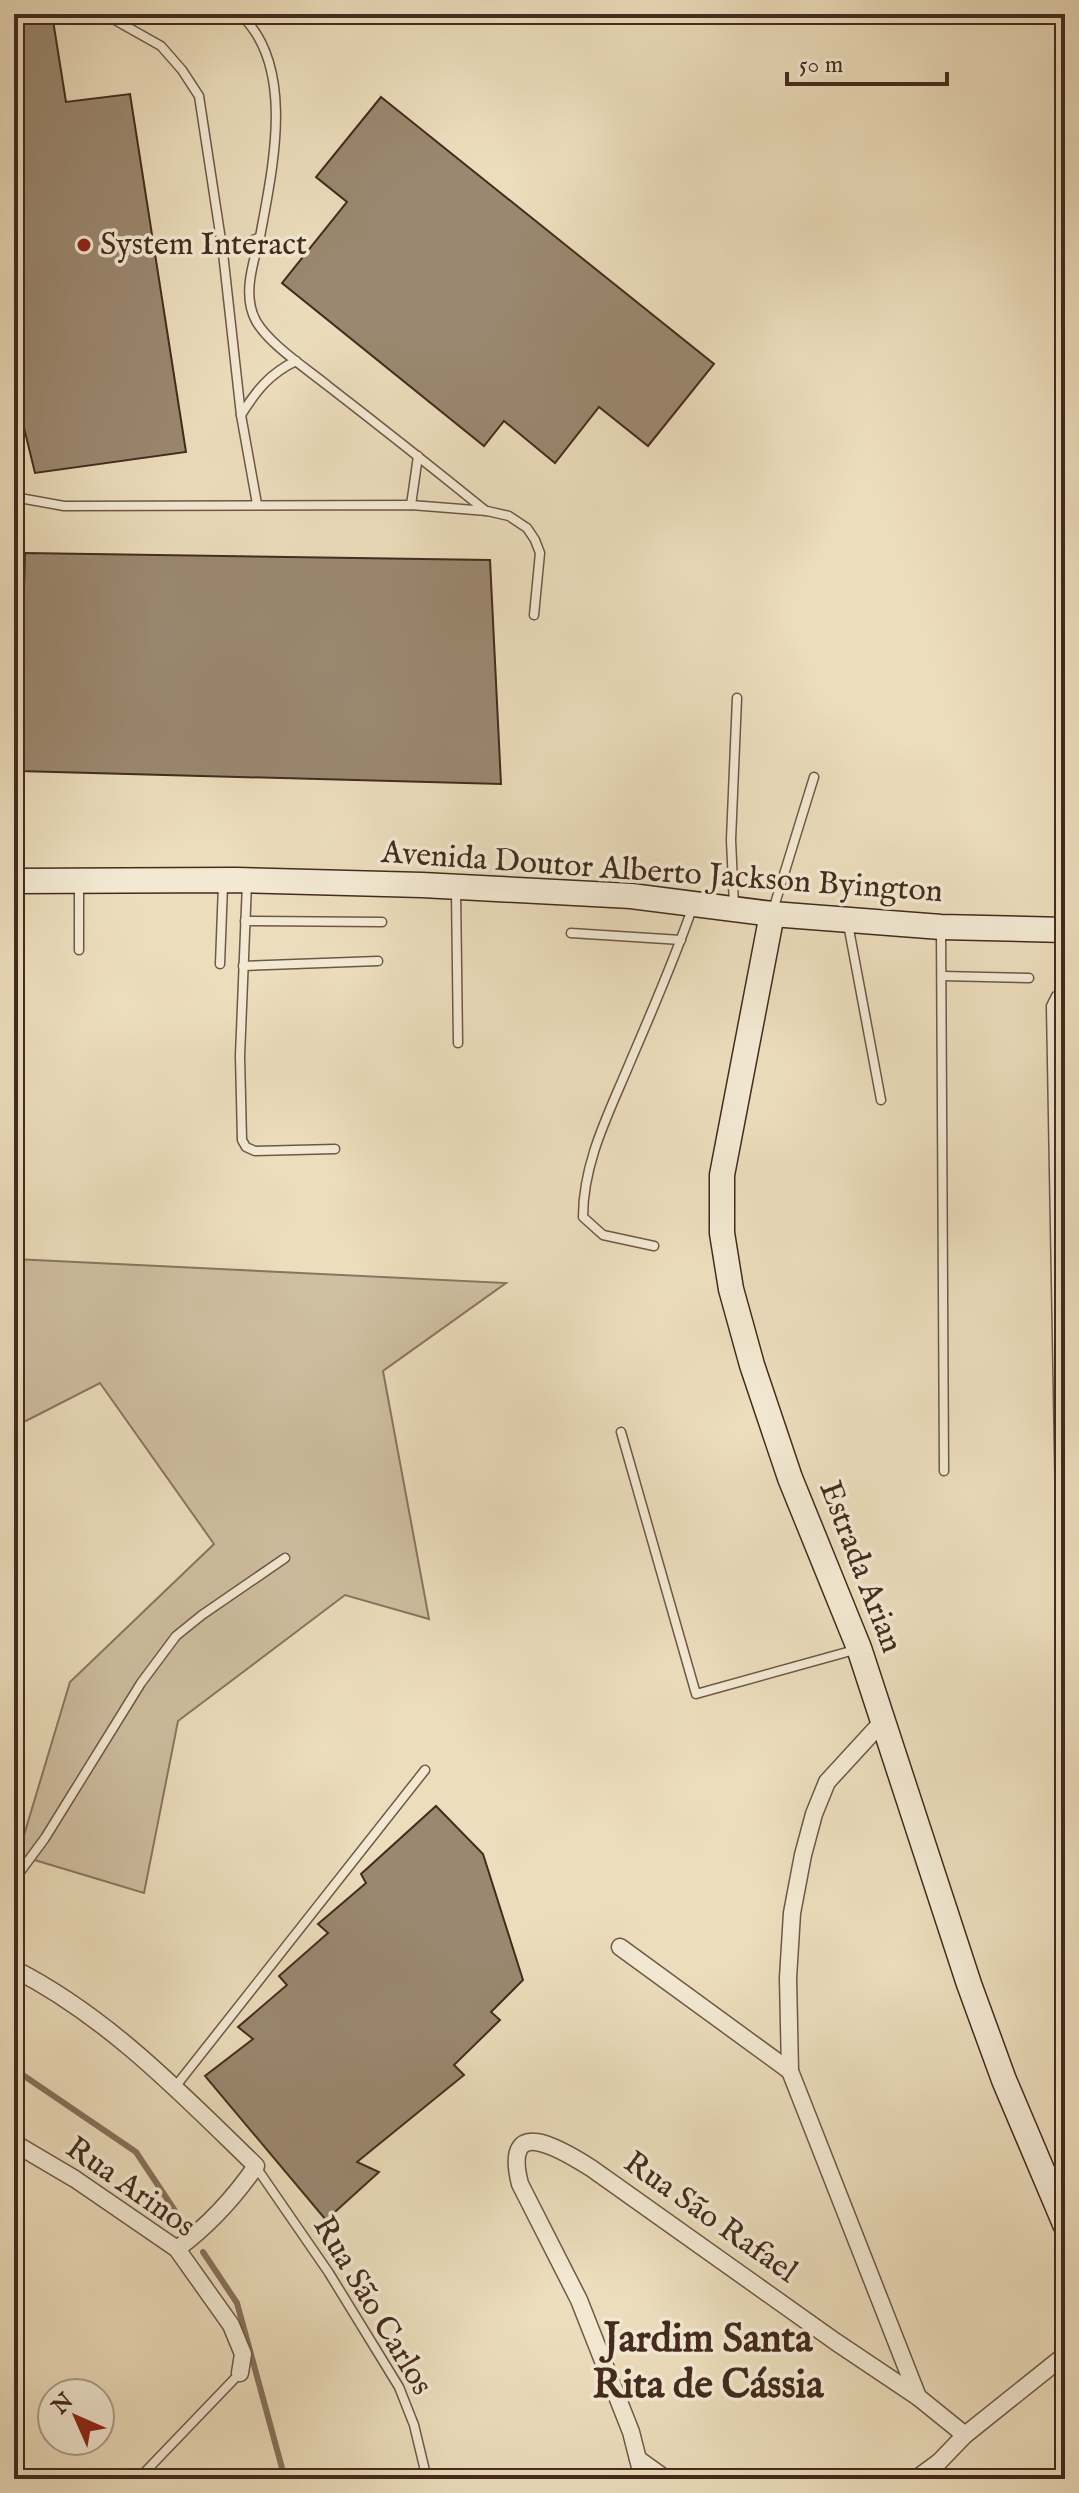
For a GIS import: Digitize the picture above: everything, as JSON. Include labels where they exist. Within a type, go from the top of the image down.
[{"type":"street","name":"Avenida Doutor Alberto Jackson Byington","points":[[14,881],[236,880],[456,886],[631,896],[772,914],[941,927],[1065,930]]},
{"type":"street","name":"Estrada Arian","points":[[772,914],[722,1175],[722,1233],[731,1289],[752,1365],[790,1478],[859,1648],[969,1984],[1004,2080],[1056,2185],[1065,2224]]},
{"type":"street","points":[[883,1721],[827,1782],[814,1814],[792,1913],[788,1978],[790,2071],[918,2397],[965,2435]]},
{"type":"street","points":[[620,1947],[790,2071]]},
{"type":"street","points":[[14,1969],[40,1982],[97,2023],[175,2087],[256,2166],[224,2206],[197,2234],[177,2249]]},
{"type":"street","name":"Rua São Rafael","points":[[638,2459],[631,2432],[579,2300],[526,2196],[516,2167],[516,2155],[523,2145],[534,2140],[568,2153],[918,2397]]},
{"type":"street","name":"Rua Arinos","points":[[14,2143],[75,2179],[177,2249],[231,2325],[243,2354],[240,2373]]},
{"type":"street","points":[[927,2479],[965,2435],[1065,2355]]},
{"type":"street","points":[[638,2459],[643,2479]]},
{"type":"street","points":[[638,2459],[666,2479]]},
{"type":"street","points":[[916,2479],[939,2462]]},
{"type":"lane","points":[[240,14],[260,39],[269,57],[276,97],[273,168],[251,271],[250,300],[255,319],[263,331],[296,361],[487,511]]},
{"type":"lane","points":[[106,15],[161,46],[199,96],[223,253],[241,415],[257,504]]},
{"type":"lane","points":[[223,253],[260,237]]},
{"type":"lane","points":[[241,415],[265,381],[279,369],[296,361]]},
{"type":"lane","points":[[411,505],[418,456]]},
{"type":"lane","points":[[14,497],[64,506],[411,505],[487,511],[509,516],[527,528],[535,540],[540,553],[534,615]]},
{"type":"lane","points":[[734,909],[731,840],[737,698]]},
{"type":"lane","points":[[772,914],[814,777]]},
{"type":"lane","points":[[79,880],[79,950]]},
{"type":"lane","points":[[236,880],[245,921],[240,1056],[243,1144],[255,1151],[335,1149]]},
{"type":"lane","points":[[220,964],[236,880]]},
{"type":"lane","points":[[456,886],[458,1043]]},
{"type":"lane","points":[[654,1246],[603,1235],[583,1217],[583,1188],[598,1137],[681,940],[693,904]]},
{"type":"lane","points":[[847,919],[881,1100]]},
{"type":"lane","points":[[245,921],[382,922]]},
{"type":"lane","points":[[941,927],[944,1471]]},
{"type":"lane","points":[[571,933],[681,940]]},
{"type":"lane","points":[[243,966],[378,961]]},
{"type":"lane","points":[[942,976],[1029,978]]},
{"type":"lane","points":[[1060,1503],[1061,1380],[1051,1006],[1056,996],[1065,993]]},
{"type":"lane","points":[[621,1432],[696,1694],[859,1648]]},
{"type":"lane","points":[[14,1880],[45,1838],[141,1683],[176,1636],[285,1558]]},
{"type":"lane","points":[[175,2087],[425,1770]]},
{"type":"lane","name":"Rua São Carlos","points":[[256,2166],[329,2273],[399,2387],[414,2425],[427,2479]]},
{"type":"lane","points":[[144,2479],[144,2473],[240,2373]]},
{"type":"shaded area","points":[[14,1259],[506,1283],[383,1371],[429,1619],[345,1595],[178,1721],[144,1893],[18,1855],[70,1682],[214,1544],[100,1383],[14,1427]]},
{"type":"building","name":"System Interact","points":[[14,14],[52,14],[66,102],[130,94],[186,452],[35,473],[14,387]]},
{"type":"building","points":[[381,97],[714,364],[648,446],[599,407],[555,463],[504,421],[484,446],[282,283],[347,202],[316,177]]},
{"type":"building","points":[[25,553],[490,560],[501,784],[19,771]]},
{"type":"building","points":[[436,1806],[483,1854],[523,1980],[491,2012],[500,2020],[454,2065],[464,2075],[357,2162],[379,2172],[326,2220],[205,2076],[253,2039],[238,2027],[287,1985],[279,1976],[328,1933],[318,1924],[366,1883],[361,1874]]},
{"type":"waterway","points":[[14,2069],[136,2152],[183,2223]]},
{"type":"waterway","points":[[203,2252],[237,2303],[285,2479]]},
{"type":"place","name":"System Interact","points":[[84,245]]},
{"type":"district","name":"Jardim Santa Rita de Cássia","points":[[708,2363]]}]
